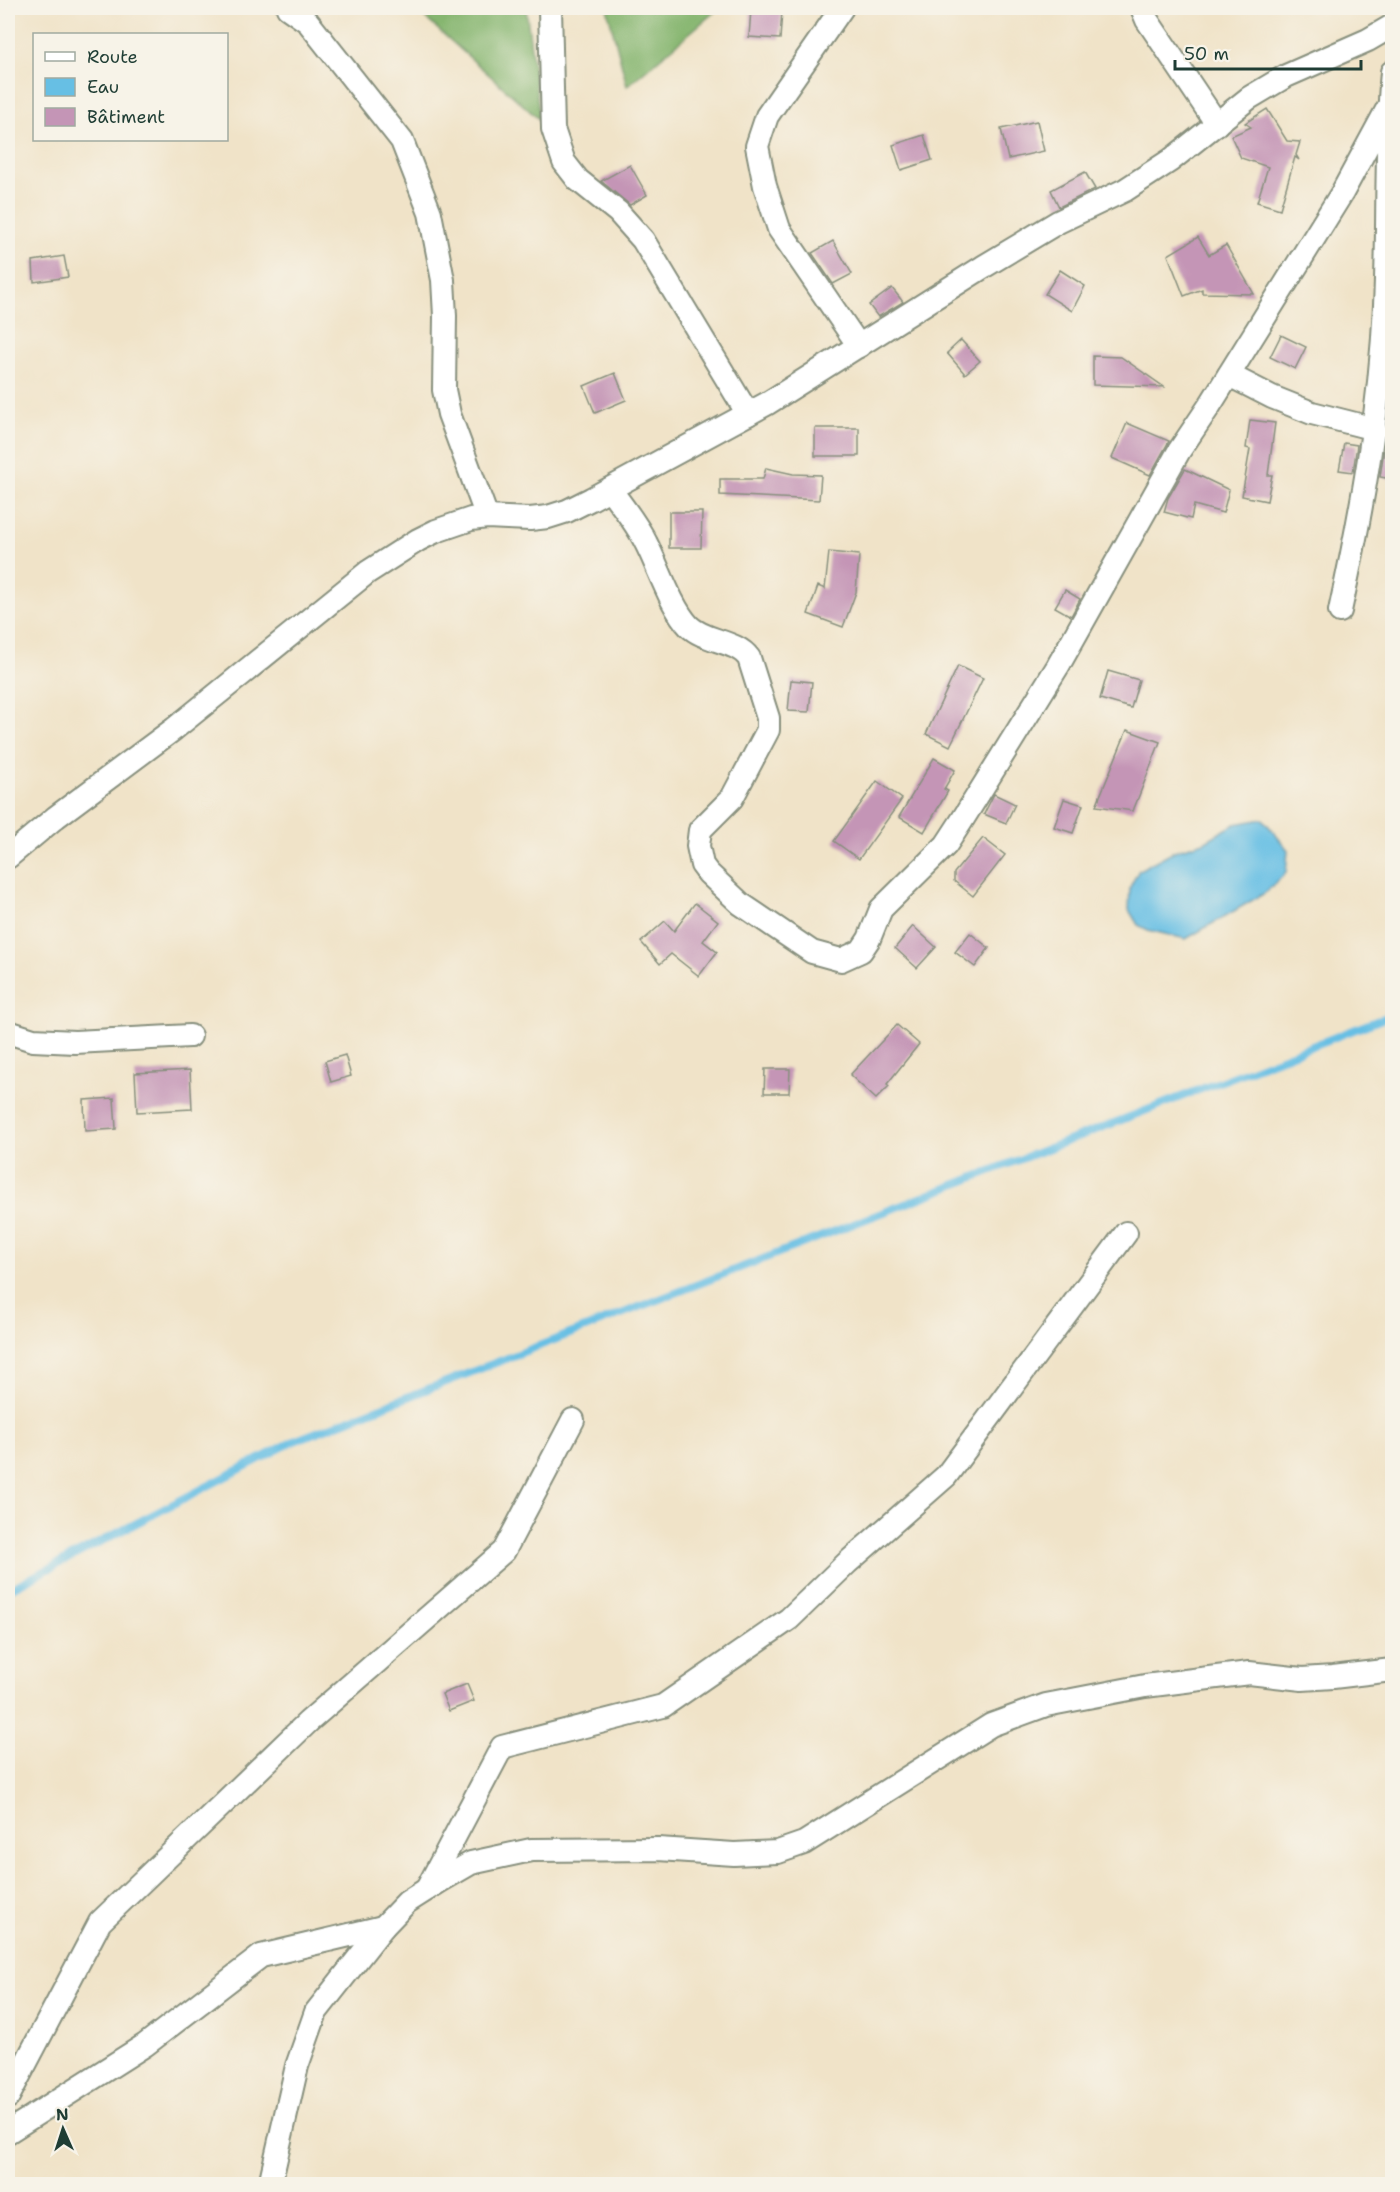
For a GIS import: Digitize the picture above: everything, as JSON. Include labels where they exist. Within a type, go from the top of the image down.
[{"type":"street","points":[[288,8],[308,22],[402,141],[430,213],[444,280],[444,390],[449,414],[487,517]]},
{"type":"street","points":[[550,8],[553,129],[564,162],[578,180],[618,212],[643,240],[748,414]]},
{"type":"street","points":[[842,8],[767,116],[757,146],[765,186],[779,229],[859,346]]},
{"type":"street","points":[[1142,8],[1147,20],[1217,124]]},
{"type":"street","points":[[8,857],[56,817],[174,729],[368,572],[418,540],[471,519],[548,517],[567,511],[610,489],[748,414],[1058,222],[1125,190],[1171,160],[1249,98],[1286,76],[1368,40],[1392,26]]},
{"type":"street","points":[[1341,611],[1359,524],[1374,429],[1385,307],[1389,221],[1389,106],[1392,72]]},
{"type":"street","points":[[610,489],[645,540],[678,611],[690,627],[718,642],[744,652],[749,658],[768,718],[768,730],[765,737],[732,798],[700,830],[698,846],[702,865],[741,904],[812,952],[841,960],[861,951],[869,939],[881,909],[951,837],[1052,675],[1179,451],[1342,193],[1389,106]]},
{"type":"street","points":[[1229,375],[1272,397],[1312,413],[1374,429]]},
{"type":"street","points":[[8,1032],[33,1040],[75,1042],[190,1036]]},
{"type":"street","points":[[427,1890],[502,1747],[663,1706],[789,1619],[847,1563],[946,1476],[1126,1233]]},
{"type":"street","points":[[8,2097],[100,1922],[308,1722],[504,1551],[573,1420]]},
{"type":"street","points":[[270,2184],[297,2066],[316,2012],[383,1927],[407,1902],[471,1863],[531,1850],[658,1849],[734,1854],[778,1851],[804,1843],[990,1725],[1046,1705],[1145,1686],[1249,1673],[1302,1679],[1392,1670]]},
{"type":"street","points":[[8,2132],[145,2045],[261,1956],[383,1927]]},
{"type":"green space","points":[[414,8],[526,8],[540,120]]},
{"type":"green space","points":[[607,8],[717,8],[718,9],[627,86]]},
{"type":"water","points":[[1263,819],[1288,850],[1286,873],[1265,893],[1186,939],[1148,930],[1138,925],[1129,910],[1130,887],[1139,870],[1174,851],[1204,842],[1235,824]]},
{"type":"building","points":[[751,9],[782,11],[780,39],[749,37]]},
{"type":"building","points":[[1267,109],[1287,141],[1300,142],[1296,155],[1299,160],[1295,157],[1280,209],[1257,202],[1268,167],[1241,158],[1231,136],[1251,127],[1245,123]]},
{"type":"building","points":[[1037,121],[1044,151],[1008,159],[1001,129]]},
{"type":"building","points":[[924,135],[932,160],[901,170],[893,145]]},
{"type":"building","points":[[630,165],[647,195],[630,205],[601,181]]},
{"type":"building","points":[[1085,172],[1095,189],[1059,207],[1051,190]]},
{"type":"building","points":[[1198,237],[1209,255],[1226,245],[1254,294],[1202,293],[1202,289],[1184,296],[1168,255]]},
{"type":"building","points":[[833,241],[852,274],[833,284],[812,253]]},
{"type":"building","points":[[64,256],[68,277],[34,282],[33,261]]},
{"type":"building","points":[[1060,270],[1085,286],[1072,311],[1045,294]]},
{"type":"building","points":[[892,288],[903,302],[878,317],[869,305]]},
{"type":"building","points":[[1281,335],[1306,347],[1295,369],[1270,357]]},
{"type":"building","points":[[961,340],[980,361],[965,374],[947,353]]},
{"type":"building","points":[[1093,356],[1121,357],[1164,387],[1093,385]]},
{"type":"building","points":[[615,373],[626,400],[595,413],[584,386]]},
{"type":"building","points":[[1250,420],[1275,423],[1268,475],[1272,475],[1267,501],[1242,496],[1250,449],[1246,448]]},
{"type":"building","points":[[1127,423],[1169,441],[1150,475],[1112,458]]},
{"type":"building","points":[[815,428],[859,428],[859,456],[815,456]]},
{"type":"building","points":[[1344,443],[1357,445],[1353,472],[1339,470]]},
{"type":"building","points":[[1384,450],[1392,451],[1392,479],[1380,477]]},
{"type":"building","points":[[766,468],[793,474],[821,475],[819,500],[720,495],[720,479],[763,479]]},
{"type":"building","points":[[1185,469],[1229,490],[1223,513],[1194,505],[1191,519],[1164,512],[1168,498]]},
{"type":"building","points":[[669,512],[702,512],[701,548],[669,548]]},
{"type":"building","points":[[829,552],[859,555],[856,592],[843,627],[808,614],[818,586],[825,589]]},
{"type":"building","points":[[1065,590],[1080,599],[1071,616],[1055,607]]},
{"type":"building","points":[[958,666],[983,678],[950,746],[926,734]]},
{"type":"building","points":[[1108,671],[1139,680],[1131,708],[1100,699]]},
{"type":"building","points":[[791,680],[812,682],[809,712],[788,711]]},
{"type":"building","points":[[1127,730],[1160,742],[1133,811],[1096,806]]},
{"type":"building","points":[[934,758],[955,770],[944,789],[948,791],[924,832],[899,817]]},
{"type":"building","points":[[877,781],[902,799],[859,859],[834,841]]},
{"type":"building","points":[[994,794],[1015,804],[1006,823],[984,814]]},
{"type":"building","points":[[1064,799],[1083,805],[1073,833],[1054,827]]},
{"type":"building","points":[[983,838],[1005,855],[973,896],[954,881],[954,873]]},
{"type":"building","points":[[695,903],[718,921],[703,941],[717,952],[699,976],[671,954],[660,964],[641,942],[665,921],[674,931]]},
{"type":"building","points":[[913,926],[936,947],[917,968],[895,948]]},
{"type":"building","points":[[970,933],[989,948],[975,967],[955,952]]},
{"type":"building","points":[[897,1025],[919,1044],[887,1084],[889,1086],[876,1099],[850,1075]]},
{"type":"building","points":[[345,1055],[351,1076],[331,1082],[325,1061]]},
{"type":"building","points":[[765,1069],[790,1069],[789,1093],[764,1093]]},
{"type":"building","points":[[190,1070],[192,1109],[137,1112],[135,1073]]},
{"type":"building","points":[[114,1098],[116,1129],[85,1131],[84,1100]]},
{"type":"building","points":[[467,1684],[474,1701],[449,1711],[442,1694]]},
{"type":"waterway","points":[[8,1590],[294,1441],[1392,1015]]}]
